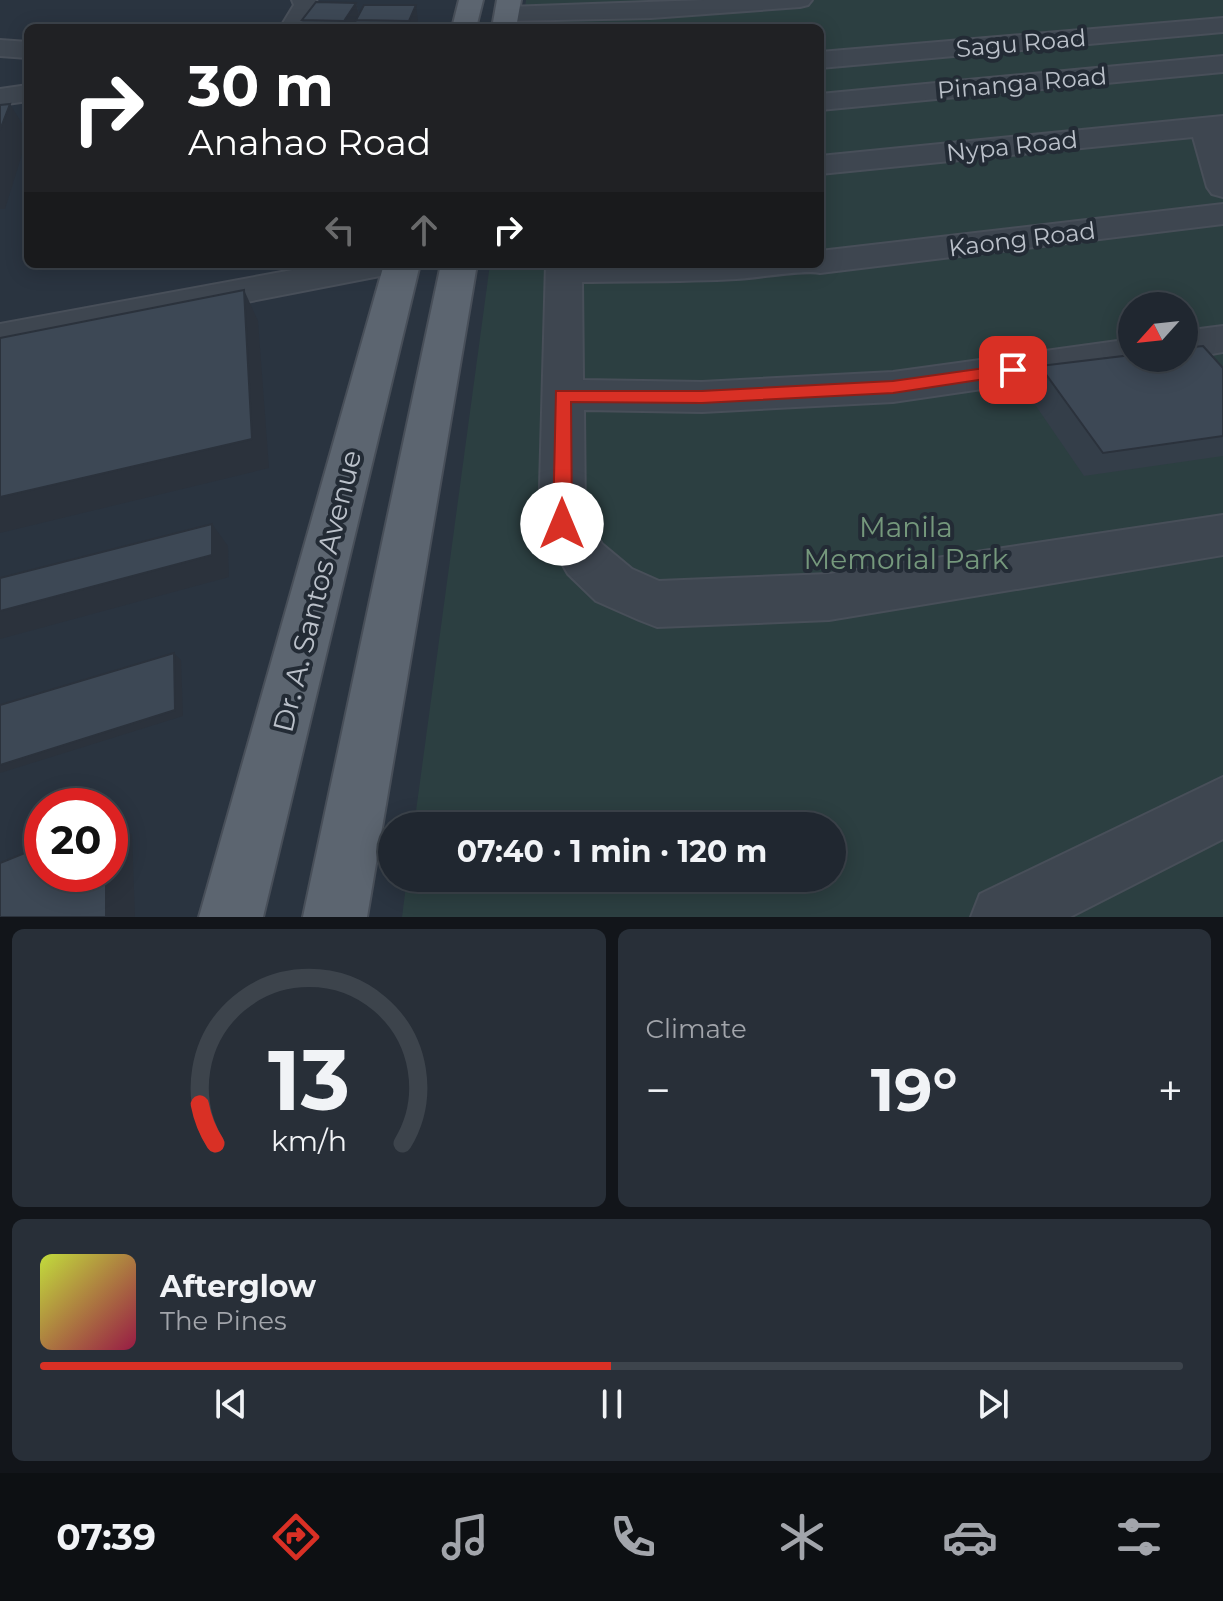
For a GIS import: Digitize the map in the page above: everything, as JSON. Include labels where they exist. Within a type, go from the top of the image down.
[{"type":"main road","points":[[465,24],[471,0]]},
{"type":"main road","name":"Dr. A. Santos Avenue","points":[[231,917],[401,268]]},
{"type":"main road","points":[[335,917],[458,268]]},
{"type":"street","points":[[294,24],[306,5],[304,0]]},
{"type":"street","points":[[507,14],[586,21],[800,0]]},
{"type":"street","name":"Sagu Road","points":[[824,60],[1223,25]]},
{"type":"street","points":[[0,48],[24,50]]},
{"type":"street","name":"Pinanga Road","points":[[824,102],[1223,64]]},
{"type":"street","points":[[0,97],[24,94]]},
{"type":"street","points":[[1214,126],[1223,187]]},
{"type":"street","name":"Nypa Road","points":[[824,165],[1214,126]]},
{"type":"street","name":"Kaong Road","points":[[824,262],[1223,214]]},
{"type":"street","points":[[0,337],[362,268]]},
{"type":"street","points":[[564,268],[562,524],[585,559],[614,585],[657,604],[829,597],[1223,535]]},
{"type":"street","points":[[640,268],[731,268]]},
{"type":"street","points":[[0,363],[165,331],[221,293]]},
{"type":"street","points":[[1198,343],[1223,339]]},
{"type":"street","points":[[562,395],[702,397],[893,387],[1118,355]]},
{"type":"street","points":[[1003,917],[1223,807]]},
{"type":"green space","name":"Manila Memorial Park","points":[[526,0],[1223,0],[1223,917],[402,917],[405,892],[846,892],[846,812],[416,812],[489,268],[824,268],[824,24],[523,24]]},
{"type":"building","points":[[316,2],[356,3],[344,21],[302,20]]},
{"type":"building","points":[[364,5],[416,5],[409,21],[356,20]]},
{"type":"building","points":[[10,104],[0,130],[0,105]]},
{"type":"building","points":[[244,290],[252,439],[0,497],[0,338]]},
{"type":"building","points":[[1203,346],[1223,368],[1223,436],[1103,453],[1040,366],[1118,357],[1118,372],[1198,372],[1198,347]]},
{"type":"building","points":[[212,524],[212,555],[0,611],[0,578]]},
{"type":"building","points":[[174,653],[175,710],[0,765],[0,705]]},
{"type":"building","points":[[24,853],[24,892],[106,892],[106,917],[0,917],[0,863]]},
{"type":"route","points":[[562,524],[562,395],[702,397],[893,387],[1013,370]]}]
